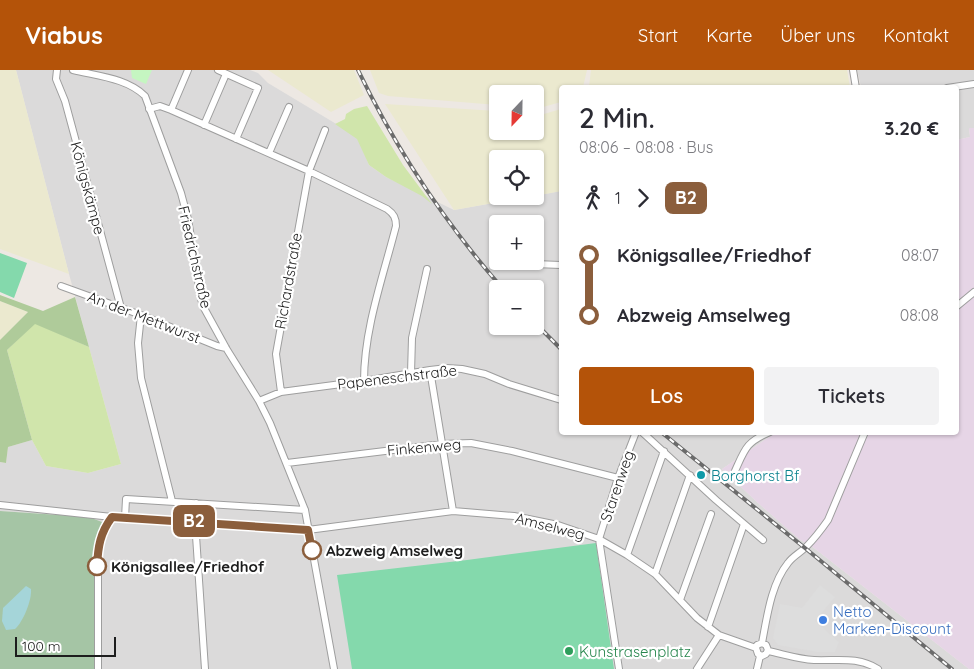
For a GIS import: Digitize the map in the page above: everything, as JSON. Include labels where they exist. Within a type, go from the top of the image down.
[{"type":"street","name":"Königskämpe","points":[[57,70],[56,79],[65,101],[121,308]]},
{"type":"street","name":"Friedrichstraße","points":[[73,70],[128,83],[145,96],[181,193],[188,218],[204,308],[259,401],[287,463],[305,510],[334,669]]},
{"type":"street","points":[[171,110],[188,70]]},
{"type":"street","points":[[218,70],[258,88],[236,139]]},
{"type":"street","points":[[853,70],[856,85]]},
{"type":"street","points":[[204,125],[226,74]]},
{"type":"street","points":[[959,86],[974,84]]},
{"type":"street","points":[[149,108],[160,106],[171,110],[309,171],[394,213],[396,226],[371,321],[364,361],[364,381]]},
{"type":"street","points":[[269,153],[289,107]]},
{"type":"street","name":"Richardstraße","points":[[280,392],[276,354],[309,171],[325,130]]},
{"type":"street","points":[[544,264],[559,265]]},
{"type":"street","points":[[411,373],[412,338],[427,269]]},
{"type":"street","name":"An der Mettwurst","points":[[61,286],[226,348]]},
{"type":"street","points":[[959,304],[974,292]]},
{"type":"street","points":[[141,315],[138,343],[141,378],[172,501]]},
{"type":"street","name":"Papeneschstraße","points":[[259,401],[280,392],[430,370],[462,369],[485,374],[559,399]]},
{"type":"street","points":[[430,370],[453,512]]},
{"type":"street","name":"Starenweg","points":[[599,539],[618,478],[635,435]]},
{"type":"street","points":[[645,435],[763,540]]},
{"type":"street","points":[[734,471],[747,445],[757,435]]},
{"type":"street","points":[[762,644],[771,601],[780,576],[787,564],[820,532],[828,520],[864,435]]},
{"type":"street","name":"Finkenweg","points":[[287,463],[442,444],[471,443],[512,451],[618,478]]},
{"type":"street","points":[[627,555],[664,451]]},
{"type":"street","points":[[655,574],[690,475]]},
{"type":"street","points":[[125,518],[126,499],[305,510]]},
{"type":"street","points":[[196,503],[195,522],[205,669]]},
{"type":"street","name":"Amselweg","points":[[0,505],[112,517],[308,530],[453,512],[514,516],[558,525],[599,539],[655,574],[697,618],[719,635],[756,648]]},
{"type":"street","points":[[680,600],[711,514]]},
{"type":"street","points":[[98,669],[98,553],[104,528],[112,517]]},
{"type":"street","points":[[708,627],[744,524]]},
{"type":"street","points":[[599,539],[619,669]]},
{"type":"street","points":[[697,669],[719,635]]},
{"type":"street","points":[[760,656],[756,652],[756,648],[757,645],[762,644]]},
{"type":"street","points":[[762,644],[766,645],[768,651]]},
{"type":"street","points":[[760,656],[768,651]]},
{"type":"street","points":[[768,651],[812,660],[848,659],[861,661],[878,669]]},
{"type":"street","points":[[757,669],[760,656]]},
{"type":"shaded area","points":[[0,70],[16,70],[69,274],[0,249]]},
{"type":"shaded area","points":[[16,70],[250,70],[258,73],[268,83],[358,137],[369,165],[386,177],[454,210],[489,204],[544,205],[544,194],[559,191],[559,435],[772,435],[722,469],[799,539],[814,548],[969,669],[94,669],[94,547],[102,522],[89,517],[0,511],[0,462],[6,463],[8,447],[32,440],[46,466],[88,473],[121,464]]},
{"type":"shaded area","points":[[268,70],[354,70],[364,95],[331,112]]},
{"type":"shaded area","points":[[370,70],[587,70],[583,85],[559,85],[559,103],[544,107],[544,85],[489,85],[489,104],[388,96],[379,93]]},
{"type":"shaded area","points":[[591,70],[847,70],[850,85],[589,85]]},
{"type":"shaded area","points":[[857,70],[974,70],[974,128],[969,129],[970,137],[959,139],[959,85],[861,85]]},
{"type":"shaded area","points":[[385,104],[489,110],[489,140],[544,140],[544,114],[559,110],[559,191],[544,194],[544,150],[489,150],[489,204],[454,210]]},
{"type":"shaded area","points":[[969,128],[974,128],[974,669],[969,669],[814,548],[799,539],[722,469],[772,435],[959,435],[959,139],[970,137]]},
{"type":"shaded area","points":[[0,301],[28,312],[0,340]]},
{"type":"shaded area","points":[[820,585],[835,597],[815,621],[839,642],[835,652],[818,652],[778,645],[773,638],[780,604],[802,608]]},
{"type":"green space","points":[[131,70],[152,70],[146,84],[132,78]]},
{"type":"green space","points":[[367,106],[403,165],[432,204],[422,196],[386,177],[369,165],[357,139],[335,124],[345,119],[346,114],[354,109]]},
{"type":"green space","points":[[0,253],[27,263],[14,298],[0,292]]},
{"type":"green space","points":[[0,295],[43,311],[75,297],[89,347],[35,324],[7,350],[32,440],[8,447],[6,463],[0,462],[0,340],[28,312],[0,301]]},
{"type":"green space","points":[[35,323],[89,347],[121,464],[88,473],[46,466],[32,440],[7,350]]},
{"type":"green space","points":[[0,511],[89,517],[102,522],[94,547],[94,669],[0,669]]},
{"type":"green space","points":[[596,543],[614,669],[352,669],[337,575]]},
{"type":"water","points":[[26,586],[31,589],[31,594],[24,616],[15,629],[6,630],[2,621],[3,608]]},
{"type":"railway","points":[[358,70],[405,157],[461,238],[495,280]]},
{"type":"railway","points":[[544,332],[559,347]]},
{"type":"railway","points":[[665,435],[952,669]]},
{"type":"bus line","name":"B2","points":[[97,566],[100,540],[104,528],[112,517],[308,530],[312,550]]},
{"type":"place","name":"Borghorst Bf","points":[[701,475]]},
{"type":"place","name":"Abzweig Amselweg","points":[[312,550]]},
{"type":"place","name":"Königsallee/Friedhof","points":[[97,566]]},
{"type":"place","name":"Netto Marken-Discount","points":[[823,620]]},
{"type":"place","name":"Kunstrasenplatz","points":[[569,651]]}]
